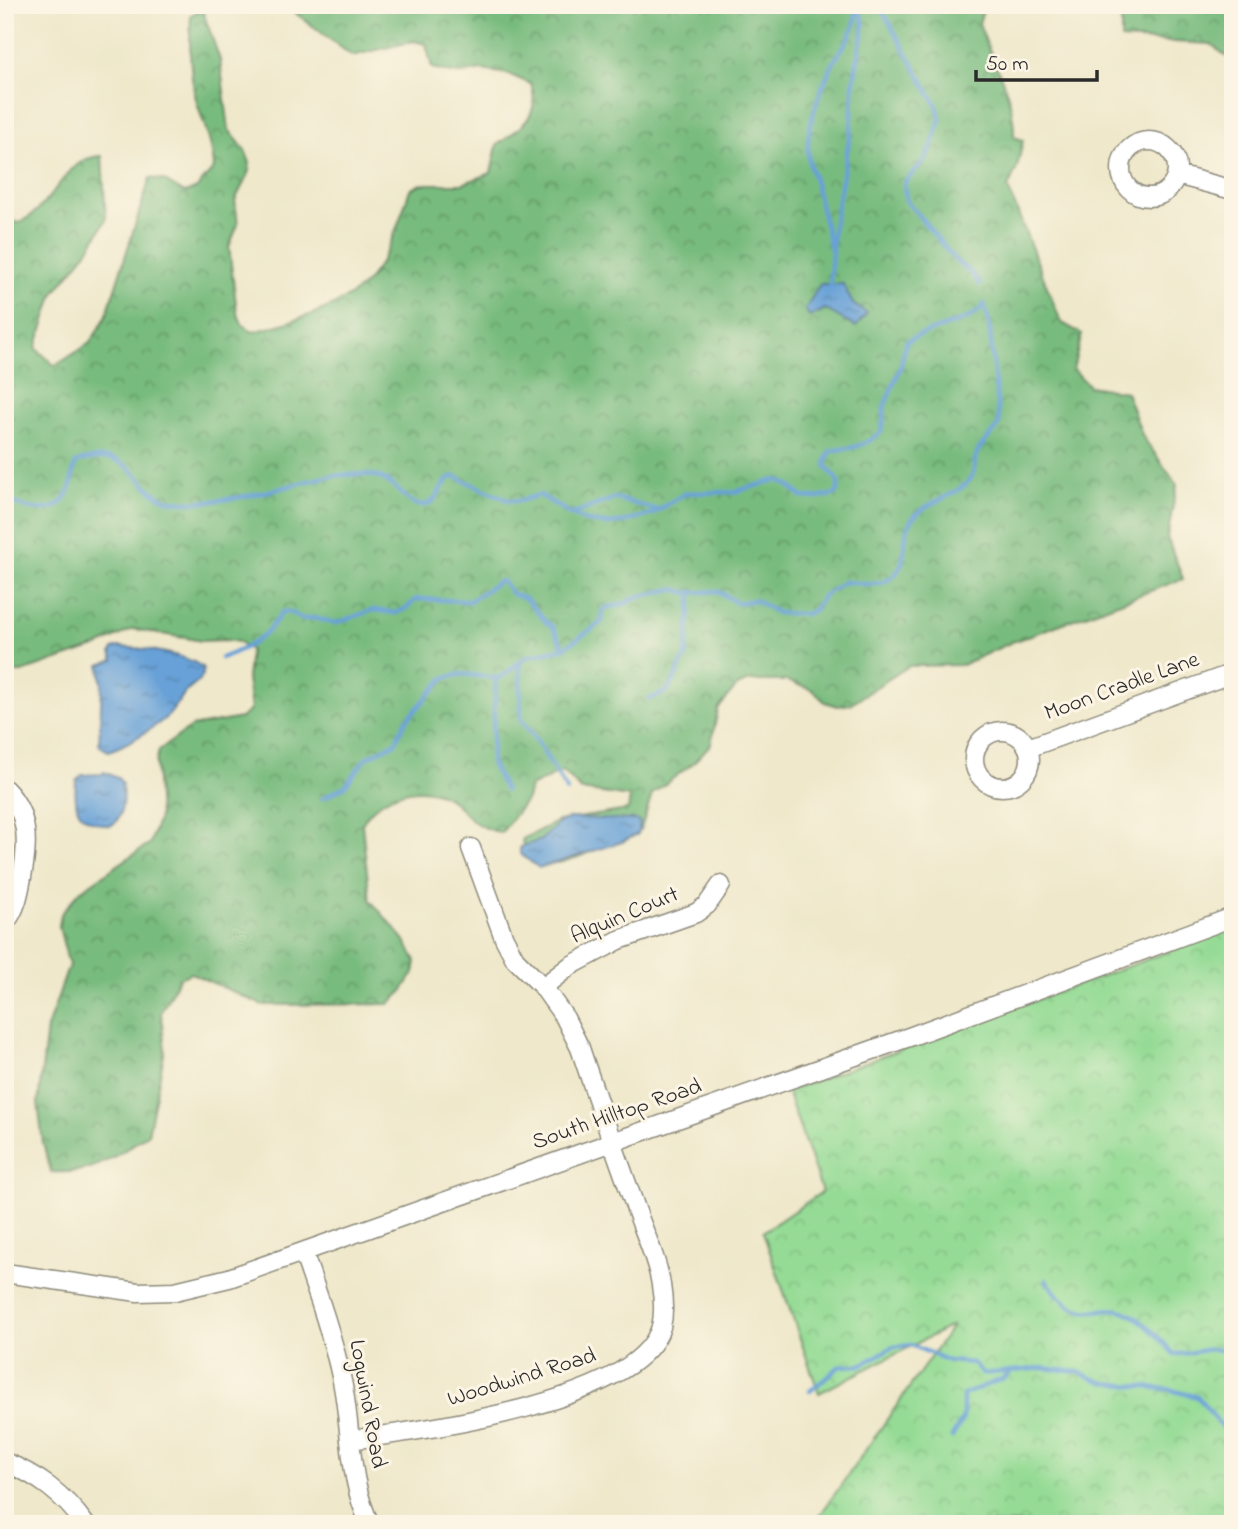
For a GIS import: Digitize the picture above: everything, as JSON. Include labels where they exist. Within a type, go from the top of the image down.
[{"type":"street","points":[[1177,175],[1233,190]]},
{"type":"street","name":"Moon Cradle Lane","points":[[1028,748],[1233,673]]},
{"type":"street","points":[[5,789],[23,815],[27,850],[19,894],[12,915],[5,923]]},
{"type":"street","name":"Woodwind Road","points":[[350,1440],[442,1428],[522,1409],[615,1375],[636,1362],[650,1348],[661,1328],[661,1283],[580,1048],[565,1018],[542,987],[515,959],[504,938],[471,848]]},
{"type":"street","name":"Alquin Court","points":[[542,987],[570,966],[619,940],[696,913],[707,905],[721,885]]},
{"type":"street","name":"South Hilltop Road","points":[[5,1273],[138,1292],[175,1290],[229,1278],[909,1037],[1233,917]]},
{"type":"street","name":"Logwind Road","points":[[303,1252],[338,1361],[359,1494],[370,1524]]},
{"type":"street","points":[[5,1462],[47,1483],[68,1501],[85,1524]]},
{"type":"green space","points":[[285,5],[991,5],[983,11],[979,23],[1007,92],[1014,137],[1023,140],[1017,168],[1008,188],[1061,322],[1082,334],[1073,369],[1089,386],[1126,392],[1143,437],[1177,485],[1167,537],[1183,579],[1012,642],[962,665],[909,666],[850,704],[838,706],[825,702],[813,690],[787,681],[749,681],[737,686],[718,709],[711,744],[692,764],[652,794],[641,829],[582,856],[559,863],[532,863],[524,852],[522,839],[558,821],[628,810],[630,797],[581,790],[563,771],[530,787],[527,799],[501,833],[479,825],[447,797],[435,792],[411,791],[388,798],[369,814],[362,824],[370,900],[404,939],[416,961],[414,973],[401,993],[389,1004],[262,1005],[191,973],[179,978],[161,1012],[165,1050],[148,1134],[103,1163],[79,1171],[51,1172],[43,1143],[38,1103],[47,1028],[69,965],[59,927],[61,914],[80,891],[150,843],[159,817],[156,763],[159,750],[191,727],[241,718],[251,709],[247,679],[250,650],[239,642],[202,641],[133,629],[98,646],[22,672],[5,672],[5,217],[17,223],[29,217],[77,165],[89,158],[102,156],[106,220],[87,252],[54,293],[36,348],[55,366],[90,343],[106,317],[150,178],[163,180],[185,193],[197,188],[214,168],[210,143],[194,92],[191,70],[191,15],[202,9],[220,60],[229,130],[245,150],[250,163],[248,175],[235,200],[238,224],[229,247],[237,312],[242,324],[253,332],[316,312],[360,288],[370,278],[389,247],[410,189],[421,184],[462,184],[491,173],[497,145],[521,127],[534,105],[531,84],[508,74],[482,70],[457,74],[432,68],[426,44],[414,41],[352,56]]},
{"type":"green space","points":[[1121,5],[1233,5],[1233,62],[1211,44],[1121,39]]},
{"type":"green space","points":[[1233,928],[1233,1524],[814,1524],[953,1325],[819,1393],[763,1232],[822,1192],[787,1091]]},
{"type":"water","points":[[820,284],[843,284],[853,304],[867,313],[856,327],[825,309],[810,317],[805,310]]},
{"type":"water","points":[[118,647],[175,655],[203,668],[203,673],[200,680],[185,693],[164,720],[131,741],[108,751],[99,743],[102,685],[100,665],[114,660],[111,653]]},
{"type":"water","points":[[104,772],[118,778],[122,783],[121,813],[110,826],[85,818],[77,808],[76,801],[76,781],[82,775]]},
{"type":"water","points":[[569,818],[640,822],[638,834],[622,842],[539,868],[520,854],[520,847],[541,840],[560,822]]},
{"type":"waterway","points":[[830,285],[833,229],[851,129],[853,86],[864,24],[858,5]]},
{"type":"waterway","points":[[879,5],[937,106],[940,119],[925,160],[904,183],[906,200],[956,261],[980,284]]},
{"type":"waterway","points":[[831,249],[809,162],[809,132],[823,86],[853,28],[856,6]]},
{"type":"waterway","points":[[5,497],[21,506],[49,508],[64,500],[76,463],[110,458],[121,462],[162,498],[185,502],[234,498],[324,477],[359,474],[381,478],[419,505],[430,503],[454,476],[508,500],[519,501],[540,495],[572,515],[605,524],[620,523],[652,514],[686,493],[734,492],[776,480],[787,484],[802,497],[818,498],[838,491],[838,481],[826,466],[831,451],[855,447],[881,432],[884,407],[900,369],[906,342],[961,321],[979,311],[984,304]]},
{"type":"waterway","points":[[323,798],[345,786],[366,758],[395,743],[405,722],[444,678],[462,674],[496,678],[503,676],[526,657],[564,648],[599,624],[605,608],[673,589],[688,593],[718,591],[737,603],[755,600],[778,613],[806,614],[814,610],[823,596],[844,582],[873,584],[891,578],[901,565],[906,533],[913,518],[970,480],[977,453],[999,423],[989,322],[984,304]]},
{"type":"waterway","points":[[573,514],[615,498],[657,510]]},
{"type":"waterway","points":[[221,658],[256,641],[282,612],[290,612],[302,619],[314,618],[336,623],[373,610],[396,613],[407,608],[416,599],[470,601],[499,581],[503,582],[512,594],[526,599],[552,626],[564,648]]},
{"type":"waterway","points":[[649,699],[669,689],[686,657],[692,592]]},
{"type":"waterway","points":[[520,661],[521,720],[567,791]]},
{"type":"waterway","points":[[496,678],[491,763],[505,790]]},
{"type":"waterway","points":[[1046,1280],[1053,1290],[1073,1307],[1084,1311],[1113,1309],[1130,1314],[1151,1330],[1174,1354],[1210,1350],[1233,1352]]},
{"type":"waterway","points":[[810,1391],[840,1366],[861,1365],[893,1347],[911,1345],[949,1361],[973,1363],[982,1374],[1043,1368],[1078,1372],[1105,1383],[1167,1389],[1198,1397],[1226,1432],[1233,1435]]},
{"type":"waterway","points":[[952,1437],[963,1418],[963,1395],[1010,1373]]}]
